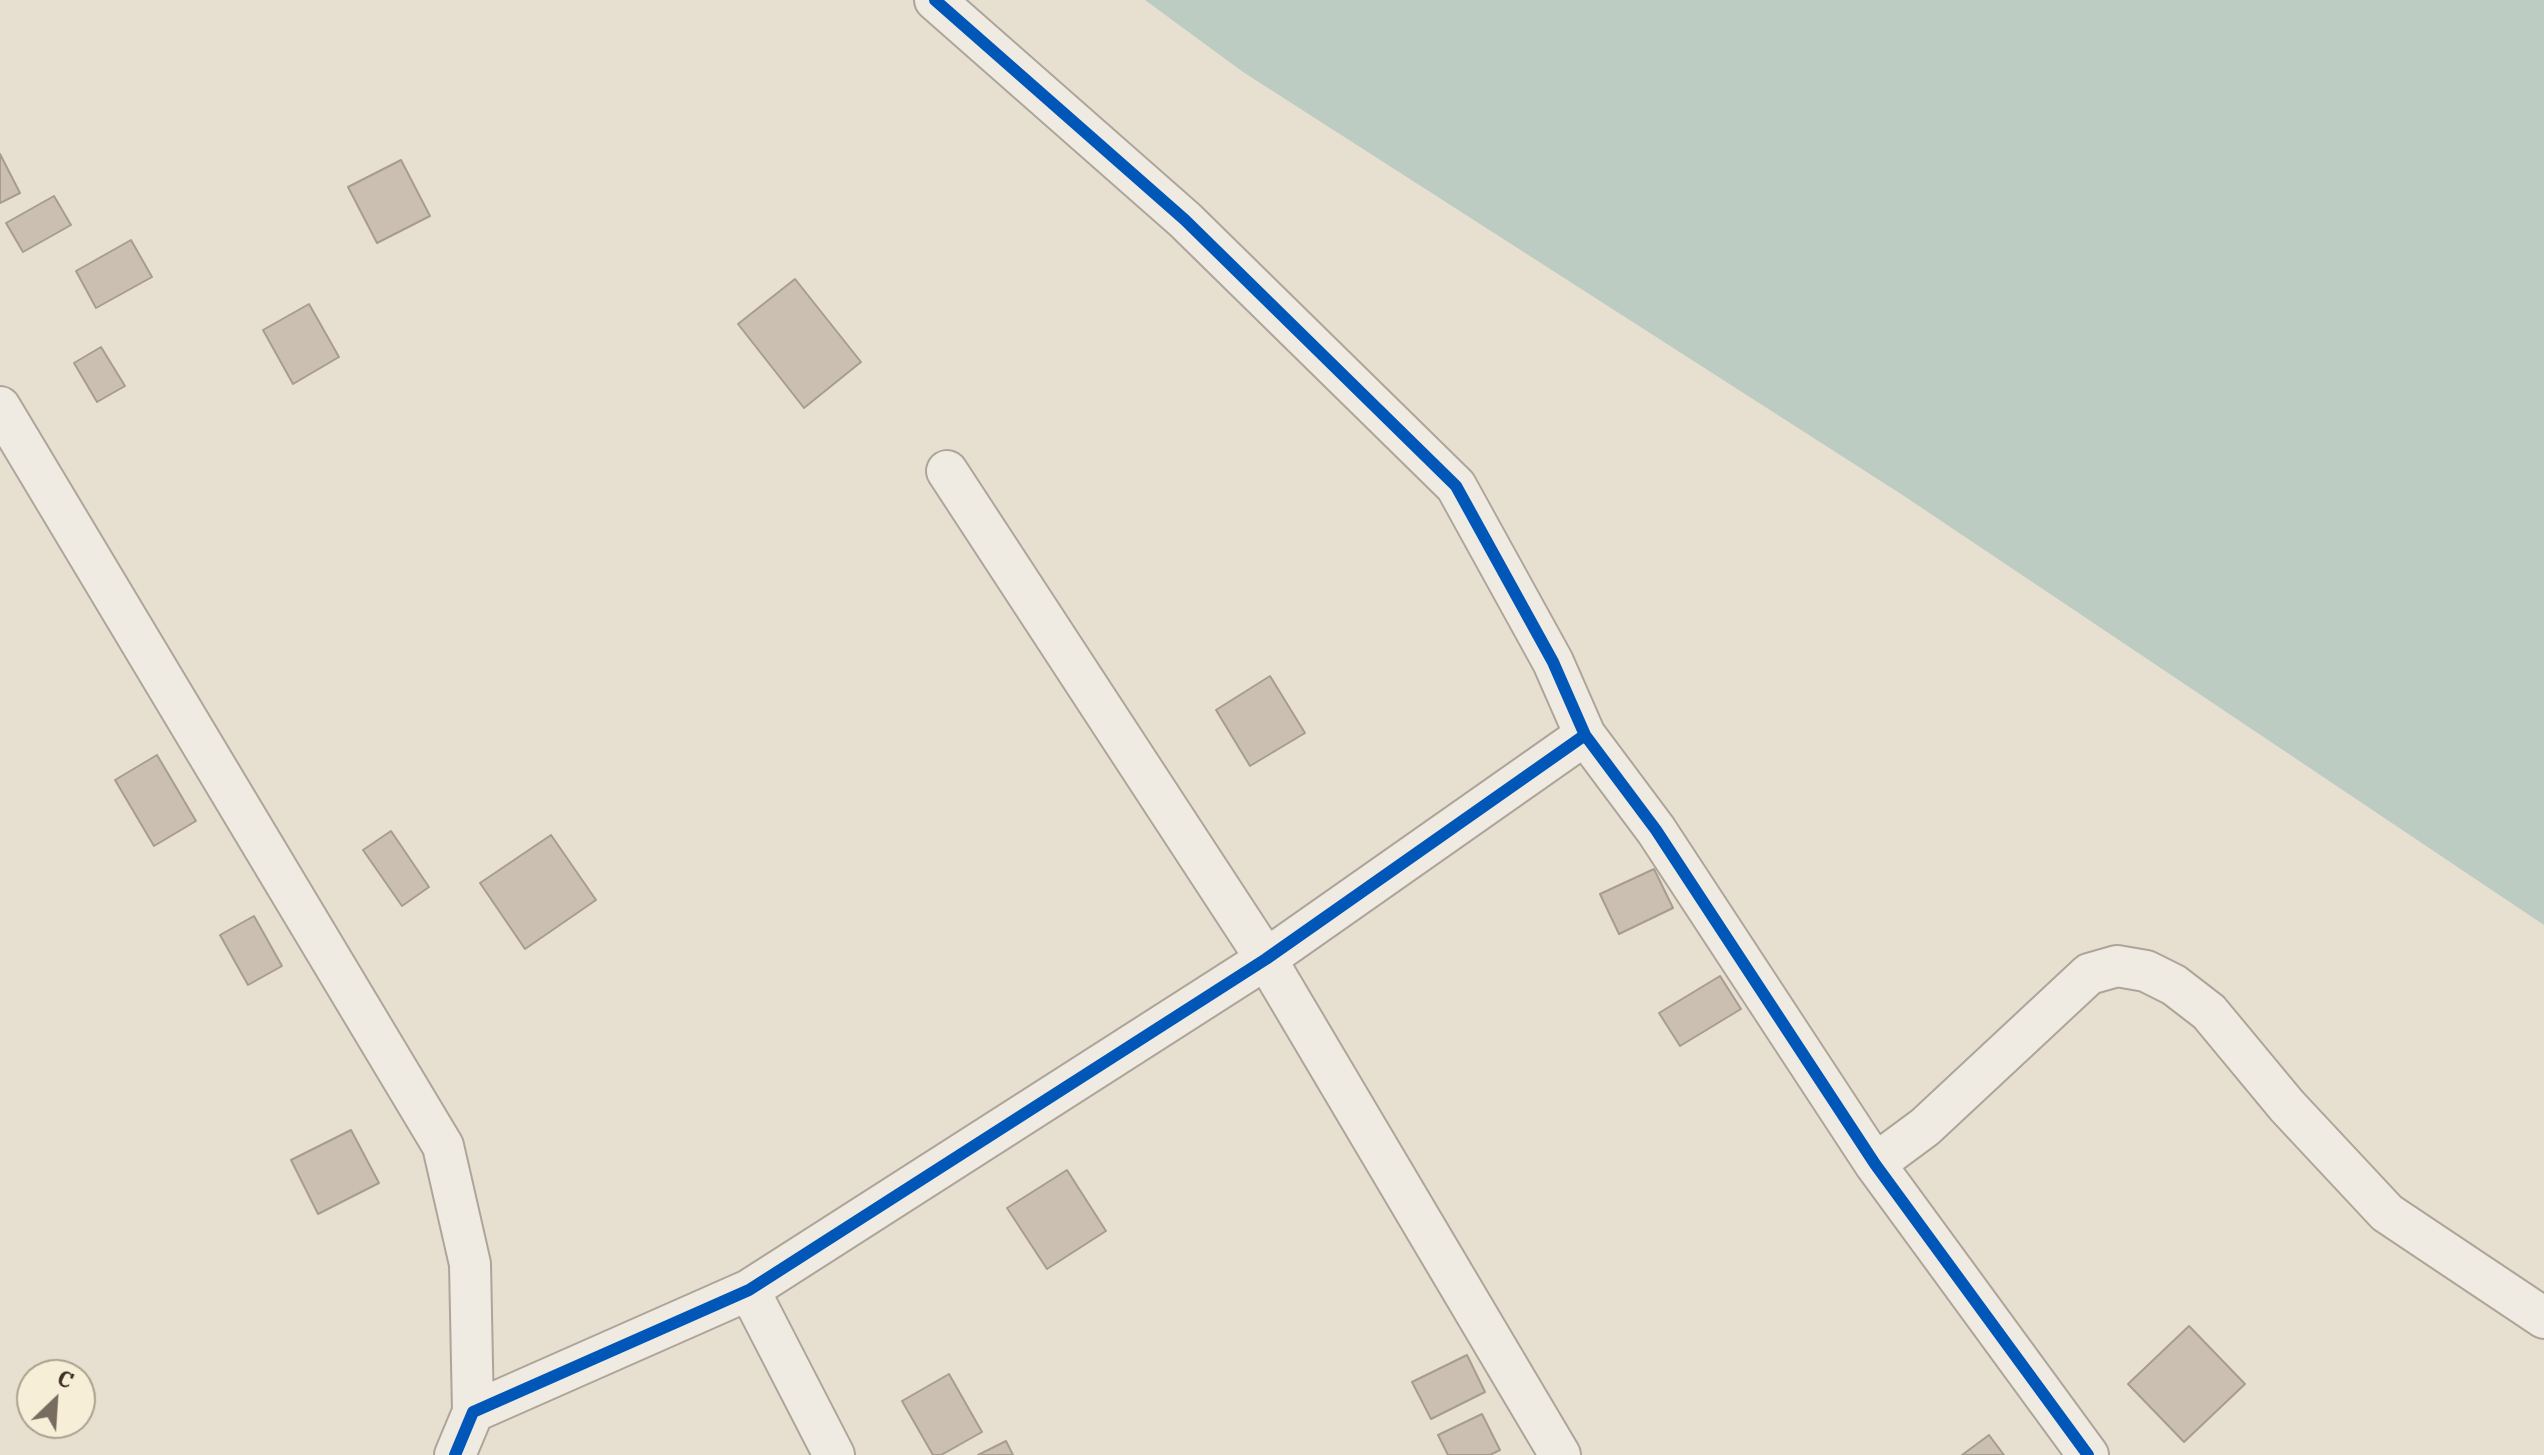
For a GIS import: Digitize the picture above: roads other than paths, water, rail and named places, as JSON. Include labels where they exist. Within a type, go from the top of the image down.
[{"type":"street","points":[[935,0],[1185,220],[1456,486],[1553,662],[1585,735],[1656,830],[1875,1164],[2088,1455]]},
{"type":"street","points":[[0,407],[443,1146],[470,1264],[473,1412],[455,1455]]},
{"type":"street","points":[[947,471],[1266,959],[1560,1455]]},
{"type":"street","points":[[473,1412],[749,1290],[1266,959],[1585,735]]},
{"type":"street","points":[[1875,1164],[1925,1127],[2089,974],[2117,966],[2146,971],[2174,985],[2209,1012],[2287,1106],[2387,1213],[2544,1318]]},
{"type":"street","points":[[749,1290],[834,1455]]}]
